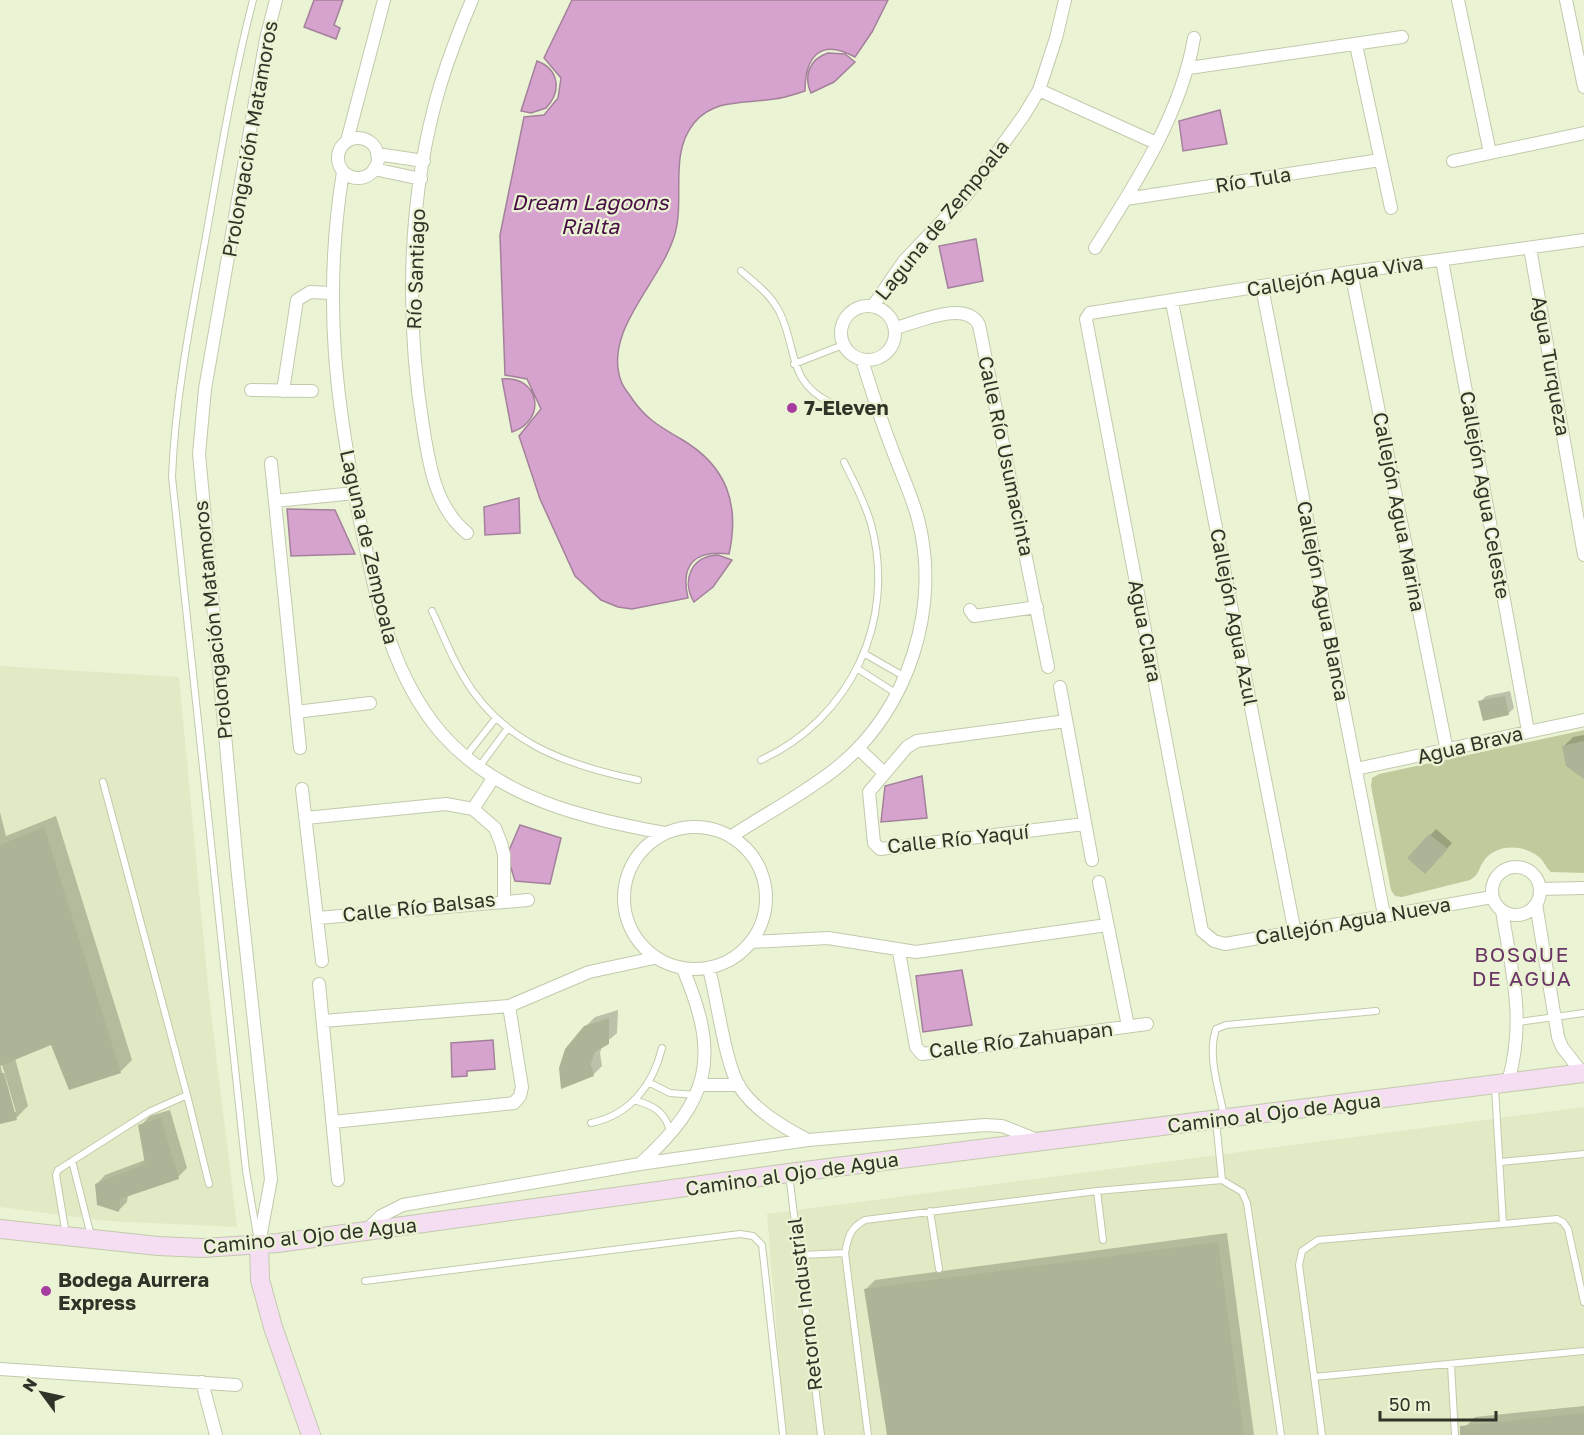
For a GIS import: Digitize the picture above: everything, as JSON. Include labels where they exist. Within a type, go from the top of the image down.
[{"type":"street","name":"Prolongación Matamoros","points":[[259,1244],[271,1179],[198,454],[209,365],[266,39],[276,0]]},
{"type":"street","points":[[347,141],[365,139],[375,148],[377,154],[374,169],[363,177],[349,176],[343,171],[338,159],[339,152],[347,141],[384,0]]},
{"type":"street","name":"Río Santiago","points":[[467,533],[446,510],[435,482],[418,395],[413,298],[415,238],[424,161],[440,86],[472,0]]},
{"type":"street","name":"Laguna de Zempoala","points":[[873,306],[904,261],[965,197],[1039,90],[1056,38],[1065,0]]},
{"type":"street","points":[[1458,0],[1490,153]]},
{"type":"street","points":[[1566,0],[1584,87]]},
{"type":"street","points":[[1189,68],[1402,37]]},
{"type":"street","points":[[1095,248],[1126,199],[1156,143],[1189,68],[1194,38]]},
{"type":"street","points":[[1356,45],[1391,208]]},
{"type":"street","points":[[1039,90],[1156,143]]},
{"type":"street","points":[[1453,161],[1584,133]]},
{"type":"street","points":[[377,154],[424,161]]},
{"type":"street","name":"Río Tula","points":[[1126,199],[1380,160]]},
{"type":"street","points":[[374,169],[421,179]]},
{"type":"street","name":"Laguna de Zempoala","points":[[343,171],[334,227],[331,294],[340,408],[354,494],[380,611],[388,639],[405,679],[442,734],[494,777],[549,806],[599,820],[665,833]]},
{"type":"street","name":"Callejón Agua Viva","points":[[1087,317],[1090,313],[1262,288],[1351,272],[1584,240]]},
{"type":"street","name":"Agua Turqueza","points":[[1530,248],[1584,555]]},
{"type":"street","name":"Callejón Agua Celeste","points":[[1442,260],[1528,731]]},
{"type":"street","name":"Callejón Agua Marina","points":[[1351,272],[1447,751]]},
{"type":"street","name":"Callejón Agua Blanca","points":[[1262,288],[1384,915]]},
{"type":"street","points":[[283,392],[297,300],[310,292],[331,294]]},
{"type":"street","name":"Callejón Agua Azul","points":[[1172,302],[1295,933]]},
{"type":"street","points":[[873,306],[887,314],[894,328],[893,343],[884,355],[870,360],[854,357],[843,345],[841,328],[844,320],[856,309],[873,306]]},
{"type":"street","name":"Calle Río Usumacinta","points":[[894,328],[954,312],[968,314],[978,322],[1037,607]]},
{"type":"street","name":"Agua Clara","points":[[1087,317],[1202,931],[1214,941]]},
{"type":"street","points":[[732,836],[816,783],[858,748],[897,694],[906,677],[921,623],[924,553],[910,490],[882,424],[862,360]]},
{"type":"street","points":[[251,390],[312,391]]},
{"type":"street","points":[[271,463],[300,748]]},
{"type":"street","points":[[275,501],[354,494]]},
{"type":"street","points":[[970,610],[974,616],[1037,607],[1048,667]]},
{"type":"street","points":[[1060,687],[1092,860]]},
{"type":"street","points":[[296,712],[370,703]]},
{"type":"street","name":"Agua Brava","points":[[1356,769],[1584,720]]},
{"type":"street","name":"Calle Río Yaquí","points":[[1066,721],[917,741],[907,747],[869,792],[874,843],[878,848],[1084,824]]},
{"type":"street","points":[[858,748],[884,773]]},
{"type":"street","points":[[306,818],[446,804],[473,809],[494,777]]},
{"type":"street","points":[[302,789],[322,961]]},
{"type":"street","name":"Calle Río Balsas","points":[[318,918],[504,902],[504,855],[501,843],[495,828],[473,809]]},
{"type":"street","points":[[687,826],[711,828],[732,836],[750,852],[763,873],[767,897],[764,913],[752,942],[733,959],[709,969],[683,969],[654,958],[638,943],[627,924],[623,903],[625,881],[633,861],[665,833],[687,826]]},
{"type":"street","points":[[1536,904],[1524,914],[1509,915],[1502,911],[1492,897],[1493,881],[1504,869],[1512,867],[1528,869],[1534,874],[1540,889],[1536,904],[1554,1017],[1562,1047],[1583,1073]]},
{"type":"street","name":"Calle Río Zahuapan","points":[[900,952],[916,1047],[922,1054],[1128,1026],[1099,882]]},
{"type":"street","points":[[1540,889],[1584,888]]},
{"type":"street","name":"Callejón Agua Nueva","points":[[1214,941],[1225,944],[1295,933],[1492,897]]},
{"type":"street","points":[[504,902],[528,900]]},
{"type":"street","points":[[1502,911],[1519,1022],[1516,1051],[1502,1083]]},
{"type":"street","points":[[752,942],[828,938],[900,952],[916,952],[1107,925]]},
{"type":"street","points":[[323,1021],[509,1006],[589,972],[654,958]]},
{"type":"street","points":[[640,1164],[671,1134],[699,1090],[705,1053],[703,1028],[696,999],[683,969]]},
{"type":"street","points":[[709,969],[731,1063],[739,1085],[771,1117],[808,1140]]},
{"type":"street","points":[[319,984],[338,1179]]},
{"type":"street","points":[[333,1122],[514,1104],[520,1096],[522,1087],[509,1006]]},
{"type":"street","points":[[1128,1026],[1147,1024]]},
{"type":"street","name":"Camino al Ojo de Agua","points":[[0,1229],[192,1248],[259,1244],[365,1232],[789,1173],[1583,1073]]},
{"type":"street","points":[[699,1090],[739,1085]]},
{"type":"street","points":[[365,1232],[381,1216],[403,1205],[640,1164],[808,1140],[985,1125],[1002,1126],[1041,1141]]},
{"type":"street","points":[[259,1244],[261,1280],[273,1327],[311,1435]]},
{"type":"street","points":[[0,1369],[236,1385]]},
{"type":"street","points":[[202,1382],[216,1435]]},
{"type":"lane","points":[[253,0],[236,67],[199,273],[174,429],[172,477],[246,1171],[259,1244]]},
{"type":"lane","points":[[741,271],[775,304],[784,324],[794,364],[807,386],[831,403]]},
{"type":"lane","points":[[794,364],[843,345]]},
{"type":"lane","points":[[761,760],[796,741],[818,721],[858,669],[865,654],[873,625],[877,597],[875,544],[863,502],[844,462]]},
{"type":"lane","points":[[432,611],[463,675],[496,718],[508,728],[534,746],[564,761],[586,769],[638,780]]},
{"type":"lane","points":[[865,654],[906,677]]},
{"type":"lane","points":[[858,669],[897,694]]},
{"type":"lane","points":[[466,756],[496,718]]},
{"type":"lane","points":[[479,766],[508,728]]},
{"type":"lane","points":[[103,782],[209,1184]]},
{"type":"lane","points":[[1222,1180],[1221,1120],[1212,1040],[1216,1029],[1226,1025],[1376,1011]]},
{"type":"lane","points":[[1519,1022],[1584,1013]]},
{"type":"lane","points":[[591,1124],[615,1116],[634,1100],[648,1082],[662,1048]]},
{"type":"lane","points":[[648,1082],[670,1093],[699,1090]]},
{"type":"lane","points":[[1502,1083],[1503,1224]]},
{"type":"lane","points":[[67,1237],[56,1173],[149,1112],[187,1095]]},
{"type":"lane","points":[[634,1100],[662,1112],[667,1119],[671,1134]]},
{"type":"lane","points":[[1501,1162],[1584,1154]]},
{"type":"lane","points":[[72,1161],[92,1239]]},
{"type":"lane","name":"Retorno Industrial","points":[[789,1173],[821,1435]]},
{"type":"lane","points":[[868,1435],[845,1253],[850,1231],[865,1220],[1096,1191],[1222,1180],[1242,1192],[1247,1203],[1281,1435]]},
{"type":"lane","points":[[1096,1191],[1103,1240]]},
{"type":"lane","points":[[930,1212],[939,1269]]},
{"type":"lane","points":[[1322,1435],[1299,1265],[1302,1251],[1308,1245],[1318,1240],[1557,1219],[1563,1222],[1568,1229],[1584,1302]]},
{"type":"lane","points":[[365,1281],[740,1234],[753,1236],[762,1245],[783,1435]]},
{"type":"lane","points":[[800,1255],[845,1253]]},
{"type":"lane","points":[[1314,1377],[1584,1352]]},
{"type":"lane","points":[[1451,1365],[1455,1435]]},
{"type":"shaded area","points":[[0,666],[179,677],[209,996],[237,1227],[107,1221],[0,1207]]},
{"type":"shaded area","points":[[1584,730],[1584,873],[1551,872],[1533,853],[1510,848],[1495,851],[1488,856],[1477,874],[1470,880],[1402,897],[1395,896],[1391,890],[1371,786],[1372,778],[1379,774]]},
{"type":"shaded area","points":[[1584,1107],[1584,1435],[785,1435],[767,1214]]},
{"type":"water","points":[[314,0],[343,0],[334,25],[340,28],[336,39],[304,27]]},
{"type":"water","name":"Dream Lagoons Rialta","points":[[572,0],[888,0],[872,32],[855,57],[833,49],[817,54],[808,68],[805,91],[789,96],[711,109],[694,123],[686,136],[679,163],[679,208],[674,237],[667,255],[626,326],[617,362],[622,383],[644,413],[697,450],[719,474],[731,503],[732,536],[729,554],[707,554],[699,557],[688,568],[686,586],[688,598],[632,609],[618,607],[601,600],[575,576],[540,499],[519,436],[541,409],[527,379],[505,375],[500,235],[524,117],[544,115],[558,98],[561,78],[544,58]]},
{"type":"water","points":[[828,53],[845,54],[855,62],[834,82],[811,93],[808,80],[810,68],[817,59]]},
{"type":"water","points":[[537,61],[550,69],[554,75],[556,88],[554,95],[546,108],[531,113],[521,111]]},
{"type":"water","points":[[1220,110],[1227,144],[1183,151],[1179,121]]},
{"type":"water","points":[[976,239],[983,281],[948,288],[939,246]]},
{"type":"water","points":[[502,379],[515,380],[524,384],[531,391],[534,400],[531,418],[512,432]]},
{"type":"water","points":[[519,498],[520,533],[485,535],[484,507]]},
{"type":"water","points":[[287,509],[335,510],[355,554],[291,556]]},
{"type":"water","points":[[718,555],[732,560],[713,587],[694,602],[688,586],[691,571],[701,560]]},
{"type":"water","points":[[922,776],[927,818],[881,822],[885,786]]},
{"type":"water","points":[[520,825],[561,838],[550,884],[515,881],[507,855]]},
{"type":"water","points":[[962,970],[972,1025],[923,1032],[916,976]]},
{"type":"water","points":[[493,1040],[495,1069],[467,1071],[467,1076],[452,1077],[451,1043]]},
{"type":"building","points":[[1505,696],[1509,715],[1483,721],[1478,701]]},
{"type":"building","points":[[1584,741],[1584,779],[1566,766],[1562,746]]},
{"type":"building","points":[[44,827],[121,1073],[69,1090],[51,1045],[0,1066],[0,845]]},
{"type":"building","points":[[1429,834],[1448,849],[1425,874],[1407,858]]},
{"type":"building","points":[[609,1018],[609,1044],[595,1052],[591,1063],[594,1076],[561,1089],[559,1068],[565,1049],[584,1026]]},
{"type":"building","points":[[0,1073],[4,1073],[17,1120],[0,1124]]},
{"type":"building","points":[[161,1118],[179,1179],[120,1199],[119,1212],[97,1205],[95,1184],[145,1164],[138,1125]]},
{"type":"building","points":[[1218,1242],[1244,1435],[887,1435],[864,1289]]},
{"type":"building","points":[[1584,1413],[1584,1435],[1460,1435],[1460,1426]]},
{"type":"place","name":"7-Eleven","points":[[792,408]]},
{"type":"place","name":"Bodega Aurrera Express","points":[[46,1291]]},
{"type":"district","name":"BOSQUE DE AGUA","points":[[1522,967]]}]
